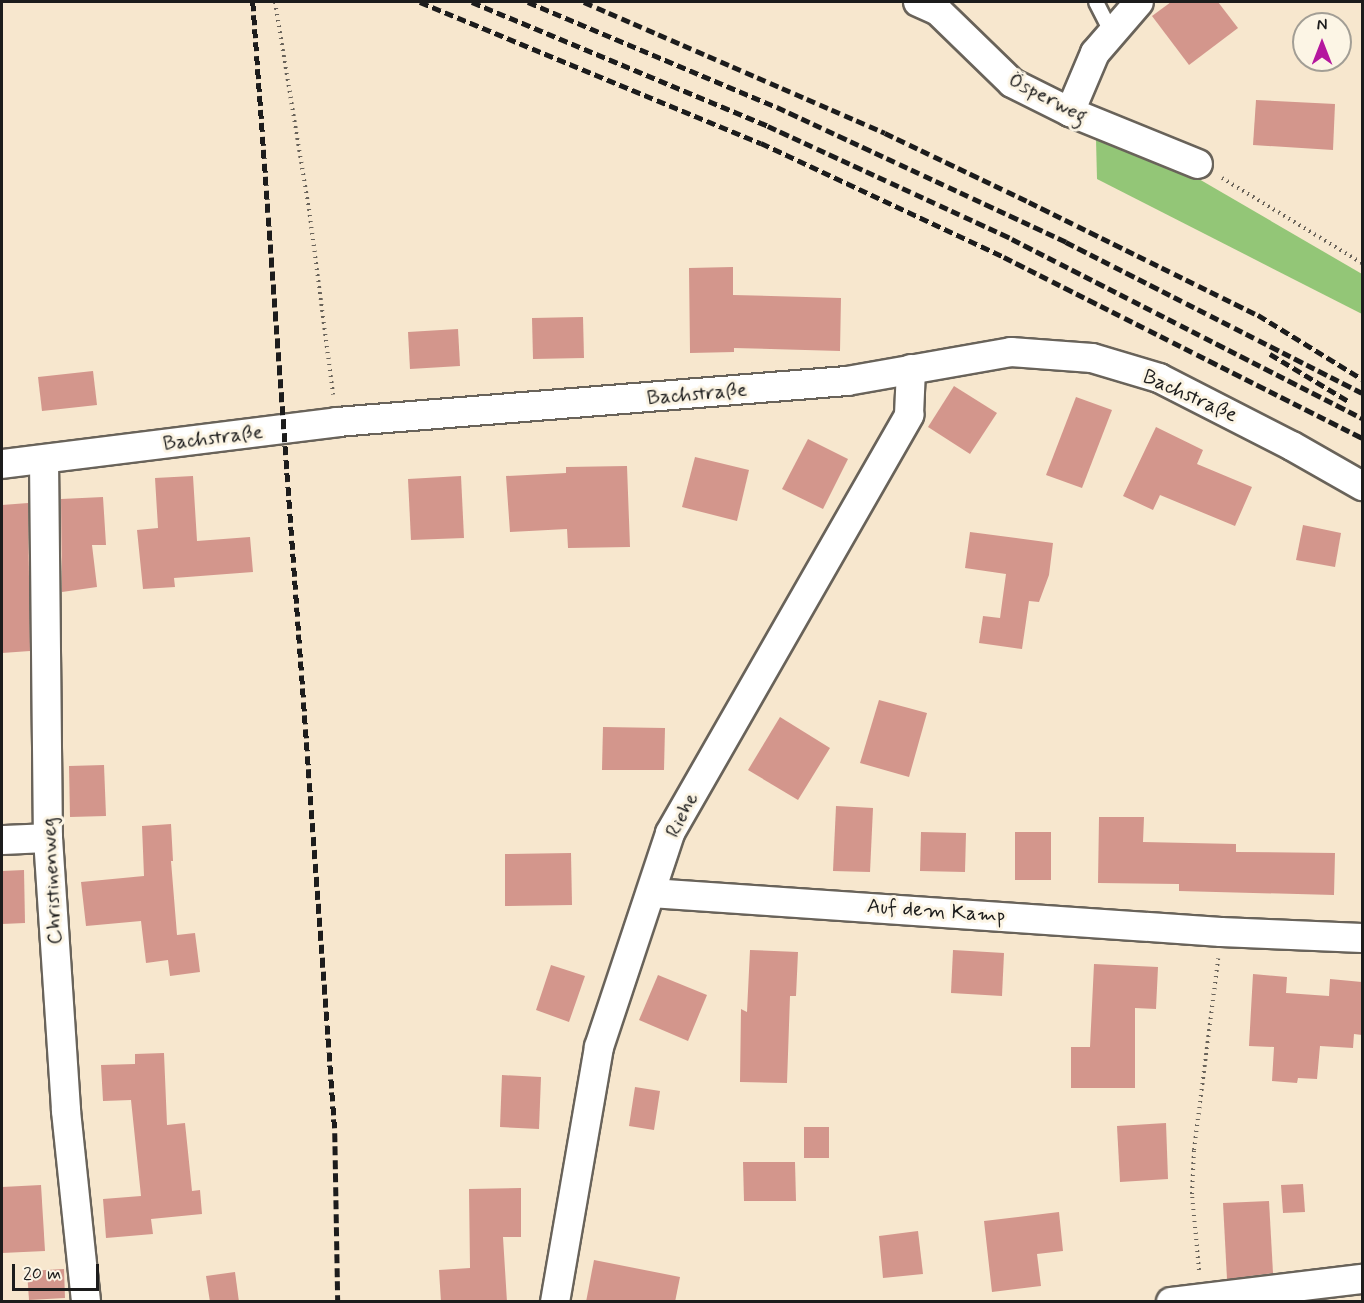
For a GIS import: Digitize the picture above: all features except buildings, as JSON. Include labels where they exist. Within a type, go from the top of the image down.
[{"type":"street","name":"Ösperweg","points":[[918,2],[938,10],[1012,83],[1070,112],[1198,164]]},
{"type":"street","points":[[1070,112],[1095,53],[1139,2]]},
{"type":"street","name":"Bachstraße","points":[[2,464],[336,422],[847,381],[1011,352],[1092,358],[1159,378],[1185,389],[1362,486]]},
{"type":"street","name":"Riehe","points":[[555,1302],[599,1047],[670,833],[909,415],[911,369]]},
{"type":"street","name":"Christinenweg","points":[[44,460],[48,838],[66,1111],[86,1302]]},
{"type":"street","points":[[2,840],[48,838]]},
{"type":"street","name":"Auf dem Kamp","points":[[651,893],[1221,932],[1362,938]]},
{"type":"street","points":[[1171,1302],[1362,1280]]},
{"type":"lane","points":[[1096,2],[1112,33]]},
{"type":"path","points":[[275,2],[309,209],[336,422]]},
{"type":"path","points":[[1198,164],[1362,263]]},
{"type":"path","points":[[1202,1298],[1192,1194],[1194,1150],[1221,932]]},
{"type":"green space","points":[[1096,139],[1192,175],[1362,274],[1362,314],[1097,179]]},
{"type":"railway","points":[[253,2],[335,1133],[338,1302]]},
{"type":"railway","points":[[420,2],[761,143],[1004,257],[1362,438]]},
{"type":"railway","points":[[472,2],[768,126],[1012,239],[1362,418]]},
{"type":"railway","points":[[528,2],[777,107],[1066,242],[1362,393]]},
{"type":"railway","points":[[584,2],[885,133],[1029,202],[1258,315],[1362,379]]},
{"type":"railway","points":[[1270,354],[1350,402]]}]
